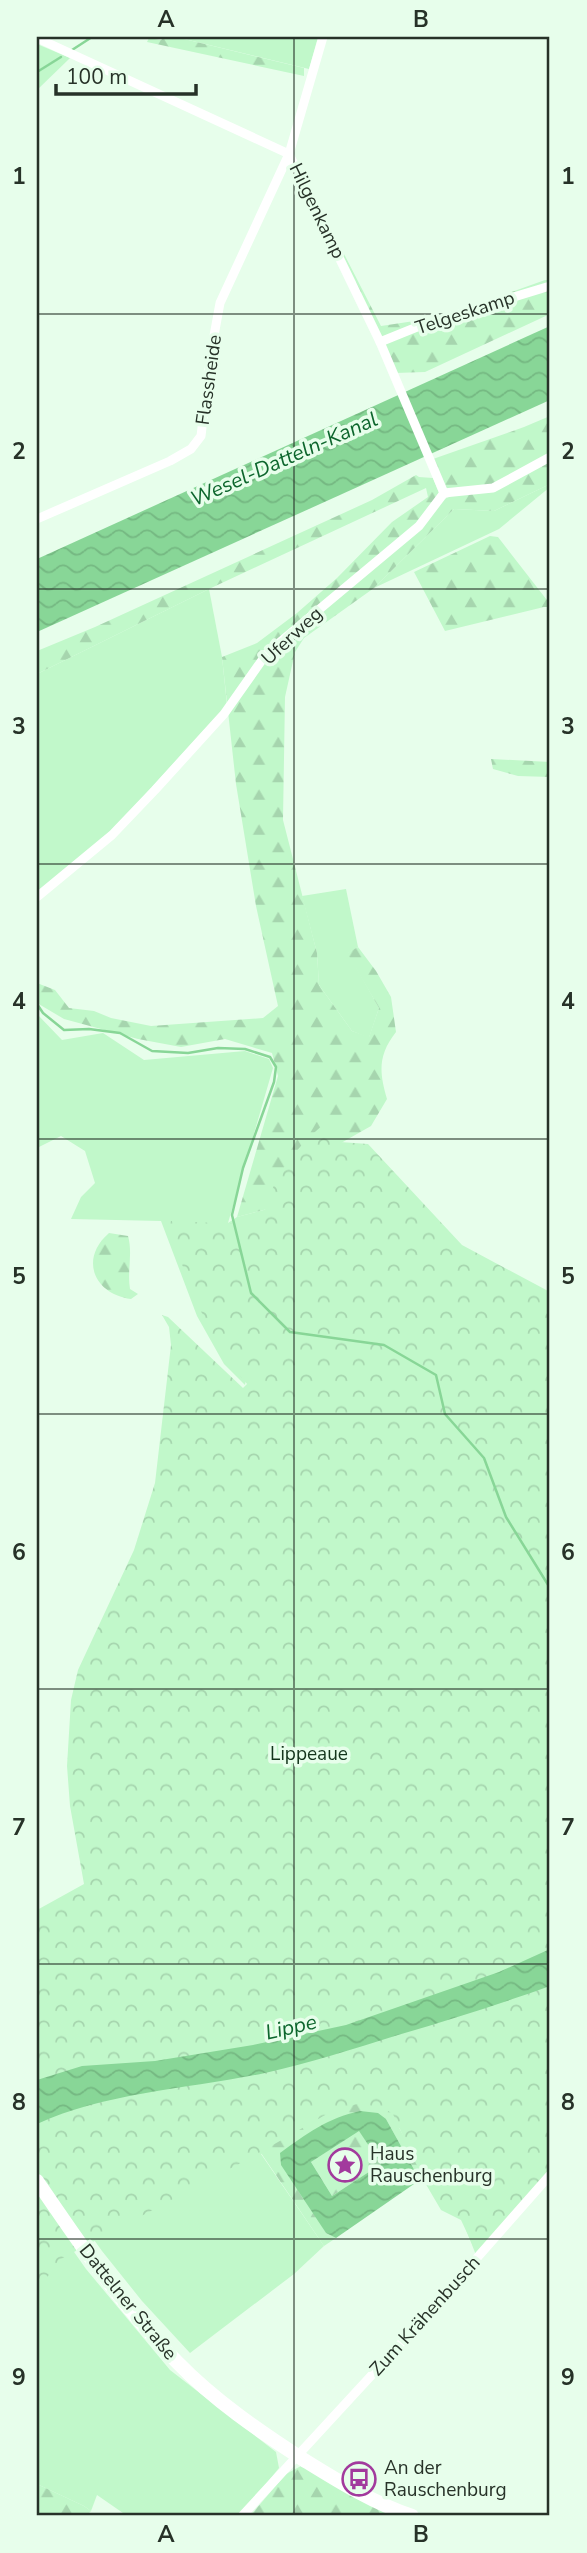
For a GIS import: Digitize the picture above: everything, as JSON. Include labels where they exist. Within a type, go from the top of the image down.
[{"type":"main road","name":"Dattelner Straße","points":[[37,2182],[138,2321],[178,2363],[253,2426],[297,2455],[344,2485],[412,2516]]},
{"type":"street","name":"Hilgenkamp","points":[[323,37],[289,154],[397,379],[444,494]]},
{"type":"street","points":[[37,38],[289,154]]},
{"type":"street","name":"Flassheide","points":[[37,519],[170,461],[191,449],[201,436],[220,303],[289,154]]},
{"type":"street","name":"Telgeskamp","points":[[380,342],[550,286]]},
{"type":"street","points":[[444,494],[493,488],[550,457]]},
{"type":"street","name":"Uferweg","points":[[37,897],[112,835],[155,790],[224,714],[268,653],[419,526],[444,494]]},
{"type":"street","name":"Zum Krähenbusch","points":[[242,2516],[416,2327],[550,2175]]},
{"type":"green space","points":[[164,37],[176,37],[304,68],[304,76],[147,42],[149,38],[161,40]]},
{"type":"green space","points":[[176,37],[318,37],[309,69]]},
{"type":"green space","points":[[37,44],[70,58],[37,90]]},
{"type":"green space","points":[[323,213],[381,326],[441,317],[545,280],[550,280],[550,314],[425,372],[395,373],[321,214]]},
{"type":"green space","points":[[550,416],[550,484],[494,511],[454,509],[374,588],[304,638],[295,652],[285,697],[283,820],[317,953],[319,985],[352,1031],[369,1037],[379,1008],[347,953],[358,947],[391,997],[396,1032],[383,1056],[382,1080],[387,1099],[371,1126],[334,1147],[275,1207],[237,1217],[278,1076],[272,1053],[225,1039],[181,1047],[138,1039],[64,1019],[37,1003],[37,983],[55,990],[69,1008],[94,1011],[111,1018],[151,1026],[263,1018],[278,1006],[256,906],[236,784],[222,657],[257,643],[297,613],[337,578],[392,522],[428,497],[426,488],[209,589],[37,674],[37,651],[372,500],[416,475],[433,478],[439,493],[432,504],[449,497],[433,459]]},
{"type":"green space","points":[[550,484],[550,487],[499,529],[374,588],[454,509],[494,511]]},
{"type":"green space","points":[[490,536],[498,537],[550,607],[445,631],[414,572]]},
{"type":"green space","points":[[209,589],[222,657],[227,705],[108,835],[37,893],[37,674]]},
{"type":"green space","points":[[491,759],[550,762],[550,777],[518,776],[493,769]]},
{"type":"green space","points":[[346,889],[358,947],[348,953],[379,1008],[369,1038],[352,1031],[319,985],[317,953],[302,896]]},
{"type":"green space","points":[[37,1014],[62,1040],[103,1033],[144,1060],[245,1051],[269,1059],[273,1068],[228,1223],[237,1217],[275,1207],[245,1385],[224,1364],[197,1316],[161,1221],[71,1219],[81,1197],[95,1183],[85,1151],[61,1136],[39,1147],[37,1145]]},
{"type":"green space","name":"Lippeaue","points":[[323,1125],[340,1142],[368,1144],[462,1245],[550,1292],[550,2169],[476,2252],[461,2220],[441,2210],[424,2181],[392,2112],[361,2103],[334,2110],[59,2260],[37,2292],[37,1910],[84,1884],[70,1806],[67,1766],[71,1700],[78,1670],[134,1550],[155,1483],[171,1345],[169,1327],[162,1315],[168,1317],[243,1388],[247,1384],[214,1343],[168,1230],[171,1221],[262,1225],[270,1195],[283,1169],[301,1146]]},
{"type":"green space","points":[[109,1233],[128,1236],[130,1289],[138,1294],[131,1299],[108,1290],[95,1274],[95,1254]]},
{"type":"green space","points":[[472,2054],[550,2161],[550,2172],[476,2255],[461,2217],[403,2131],[366,2102],[261,2154],[324,2246],[294,2274],[190,2353],[142,2301],[102,2251],[42,2167]]},
{"type":"green space","points":[[366,2102],[382,2106],[391,2113],[425,2175],[414,2184],[416,2173],[386,2119],[281,2153],[326,2233],[336,2238],[324,2246],[261,2153],[309,2118]]},
{"type":"green space","points":[[359,2130],[381,2164],[332,2196],[311,2162]]},
{"type":"green space","points":[[37,2199],[86,2269],[170,2370],[276,2452],[279,2468],[247,2507],[237,2515],[123,2513],[97,2495],[91,2511],[37,2484]]},
{"type":"green space","points":[[301,2466],[396,2516],[250,2516],[286,2474]]},
{"type":"green space","points":[[37,2484],[91,2511],[86,2516],[37,2516]]},
{"type":"water","name":"Wesel-Datteln-Kanal","points":[[550,326],[550,400],[37,632],[37,559]]},
{"type":"water","points":[[550,1949],[550,1986],[512,1999],[298,2065],[120,2098],[64,2113],[37,2124],[37,2080],[82,2066],[155,2061],[253,2045],[346,2025],[499,1972]]},
{"type":"water","points":[[360,2111],[378,2113],[386,2119],[416,2173],[414,2184],[336,2238],[326,2233],[281,2165],[280,2153],[318,2127]],"holes":[[[359,2131],[381,2164],[332,2196],[311,2162]]]},
{"type":"waterway","points":[[72,50],[92,37]]},
{"type":"waterway","points":[[37,72],[61,57]]},
{"type":"waterway","points":[[37,1004],[43,1013],[64,1030],[89,1029],[120,1033],[152,1051],[188,1053],[218,1048],[245,1049],[270,1057],[276,1067],[274,1082],[243,1168],[232,1215],[251,1293],[290,1332],[384,1345],[436,1375],[445,1414],[484,1458],[506,1517],[550,1588]]},
{"type":"place","name":"Haus Rauschenburg","points":[[345,2165]]},
{"type":"place","name":"An der Rauschenburg","points":[[359,2479]]},
{"type":"water label","name":"Lippe","points":[[291,2027]]}]
